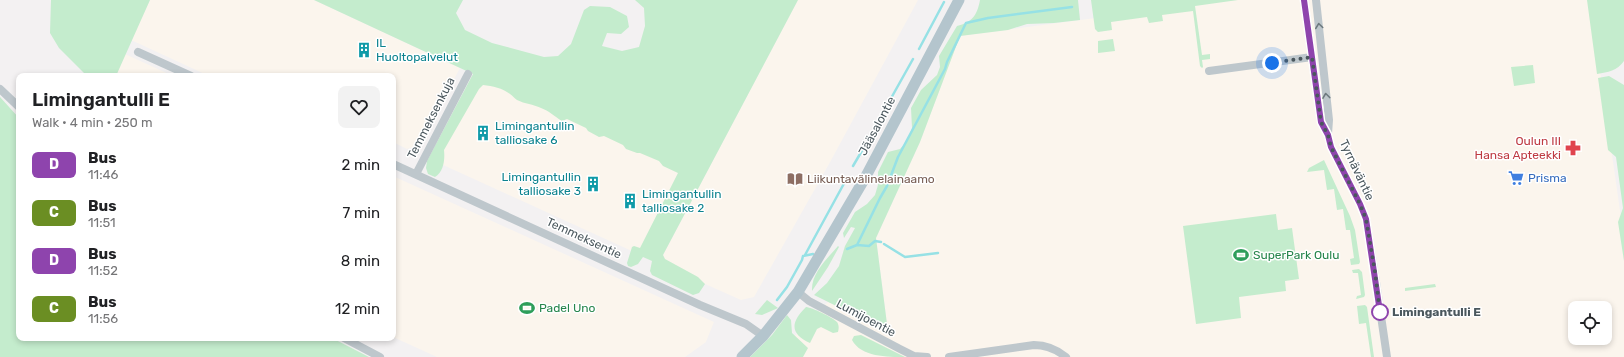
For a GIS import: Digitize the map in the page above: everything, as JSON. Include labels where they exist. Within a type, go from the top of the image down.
[{"type":"main road","name":"Jääsalontie","points":[[742,357],[764,336],[798,292],[865,178],[959,0]]},
{"type":"street","name":"Tyrnäväntie","points":[[1304,0],[1321,122],[1328,135],[1331,147],[1366,219],[1387,357]]},
{"type":"street","name":"Tyrnäväntie","points":[[1316,0],[1329,120],[1328,135]]},
{"type":"street","points":[[138,52],[184,73]]},
{"type":"street","points":[[1209,71],[1312,57]]},
{"type":"street","name":"Temmeksenkuja","points":[[416,174],[468,74]]},
{"type":"street","points":[[0,89],[16,104]]},
{"type":"street","name":"Temmeksentie","points":[[396,165],[700,305],[746,324],[764,336]]},
{"type":"street","name":"Lumijoentie","points":[[798,292],[809,300],[900,349],[914,356],[927,357]]},
{"type":"street","points":[[350,341],[380,357]]},
{"type":"street","points":[[949,357],[1034,345],[1047,345],[1066,357]]},
{"type":"shaded area","points":[[150,0],[314,0],[460,68],[419,145],[407,149],[396,144],[396,73],[202,73],[131,40]]},
{"type":"shaded area","points":[[798,0],[918,0],[829,164],[754,297],[741,300],[667,267],[663,255]]},
{"type":"shaded area","points":[[1232,0],[1590,0],[1624,239],[1624,357],[774,357],[828,302],[881,327],[887,324],[876,238],[920,142],[960,36]]},
{"type":"shaded area","points":[[125,54],[166,73],[117,73]]},
{"type":"shaded area","points":[[478,76],[686,171],[646,248],[634,252],[441,164],[438,152]]},
{"type":"shaded area","points":[[396,177],[714,322],[706,342],[685,357],[437,357],[396,338]]},
{"type":"green space","points":[[51,0],[150,0],[117,73],[84,73],[59,48],[50,33]]},
{"type":"green space","points":[[314,0],[463,0],[456,13],[465,30],[492,43],[544,57],[558,56],[571,44],[584,10],[590,6],[610,7],[627,16],[629,27],[621,34],[607,33],[602,46],[622,51],[639,47],[645,26],[644,8],[635,0],[798,0],[663,255],[665,259],[698,277],[705,284],[699,293],[693,295],[652,275],[650,271],[652,261],[643,257],[638,264],[631,267],[628,266],[627,263],[632,247],[634,246],[640,248],[678,173],[663,166],[659,161],[626,149],[623,145],[604,136],[599,137],[588,131],[586,128],[567,119],[562,121],[544,109],[517,100],[504,90],[483,85],[479,89],[444,150],[442,169],[435,177],[428,174],[426,168],[427,161],[473,74]]},
{"type":"green space","points":[[980,0],[1078,0],[1080,20],[1027,24],[1008,30],[960,36],[920,142],[876,238],[887,324],[881,328],[814,295],[827,283],[839,266],[845,246],[855,228],[851,227],[844,238],[843,233],[855,212],[867,204],[875,195],[878,185],[878,172],[888,152],[900,149],[908,140],[912,128],[911,108],[921,90],[937,75],[940,67],[939,56],[957,26],[973,18]]},
{"type":"green space","points":[[1091,0],[1238,0],[1195,6],[1202,55],[1210,54],[1210,59],[1202,60],[1202,68],[1200,66],[1193,11],[1162,15],[1163,21],[1149,23],[1147,17],[1111,22],[1112,30],[1098,32],[1095,29]]},
{"type":"green space","points":[[1587,0],[1624,0],[1624,61],[1618,67],[1609,72],[1597,74]]},
{"type":"green space","points":[[1113,39],[1115,51],[1098,53],[1098,41]]},
{"type":"green space","points":[[1533,65],[1535,83],[1514,86],[1511,67]]},
{"type":"green space","points":[[1609,76],[1624,85],[1624,261],[1618,222],[1623,208],[1616,157],[1608,150],[1598,78]]},
{"type":"green space","points":[[0,97],[16,115],[16,341],[338,341],[369,357],[0,357]]},
{"type":"green space","points":[[1324,160],[1355,230],[1360,262],[1359,264],[1351,265],[1350,259],[1354,258],[1350,230],[1346,230],[1343,209],[1337,210],[1334,189],[1327,190],[1324,170],[1307,172],[1309,168]]},
{"type":"green space","name":"SuperPark Oulu","points":[[1276,214],[1278,230],[1292,228],[1299,279],[1285,281],[1286,291],[1239,297],[1241,318],[1196,324],[1183,226]]},
{"type":"green space","points":[[838,246],[839,247],[828,267],[812,291],[812,284],[817,272]]},
{"type":"green space","points":[[1359,269],[1362,272],[1365,295],[1364,297],[1356,299],[1357,296],[1361,295],[1358,273],[1353,273],[1352,270]]},
{"type":"green space","points":[[1435,284],[1436,287],[1405,291],[1405,288]]},
{"type":"green space","points":[[767,300],[778,308],[762,315],[755,314]]},
{"type":"green space","points":[[1365,305],[1367,307],[1374,357],[1371,357],[1366,323],[1359,324],[1357,306]]},
{"type":"green space","points":[[806,307],[827,315],[835,320],[839,328],[838,332],[833,333],[821,327],[817,329],[810,343],[803,339],[798,335],[794,327],[797,318]]},
{"type":"green space","points":[[787,315],[791,320],[792,333],[808,348],[803,357],[750,357],[772,335]]},
{"type":"green space","points":[[861,335],[905,357],[875,355],[862,350],[856,346],[852,340],[854,336]]},
{"type":"waterway","points":[[919,49],[944,2]]},
{"type":"waterway","points":[[857,245],[887,186],[898,157],[945,69],[966,23],[988,18],[1072,7]]},
{"type":"waterway","points":[[885,109],[913,59]]},
{"type":"waterway","points":[[853,166],[880,120]]},
{"type":"waterway","points":[[805,255],[847,178]]},
{"type":"waterway","points":[[847,249],[857,245],[869,246],[875,241],[881,242]]},
{"type":"waterway","points":[[884,244],[905,257],[938,253]]},
{"type":"waterway","points":[[777,300],[787,287],[803,256],[813,254]]},
{"type":"bus line","name":"D","points":[[1304,0],[1321,122],[1328,135],[1331,147],[1366,219],[1380,312]]},
{"type":"place","name":"IL Huoltopalvelut","points":[[364,50]]},
{"type":"place","name":"Limingantullin talliosake 6","points":[[483,133]]},
{"type":"place","name":"Oulun III Hansa Apteekki","points":[[1573,148]]},
{"type":"place","name":"Prisma","points":[[1516,178]]},
{"type":"place","name":"Liikuntavälinelainaamo","points":[[795,179]]},
{"type":"place","name":"Limingantullin talliosake 3","points":[[593,184]]},
{"type":"place","name":"Limingantullin talliosake 2","points":[[630,201]]},
{"type":"place","name":"SuperPark Oulu","points":[[1241,255]]},
{"type":"place","name":"Padel Uno","points":[[527,308]]},
{"type":"place","name":"Limingantulli E","points":[[1380,312]]},
{"type":"route","points":[[1272,63],[1312,57],[1321,122],[1328,135],[1331,147],[1366,219],[1380,312]]}]
